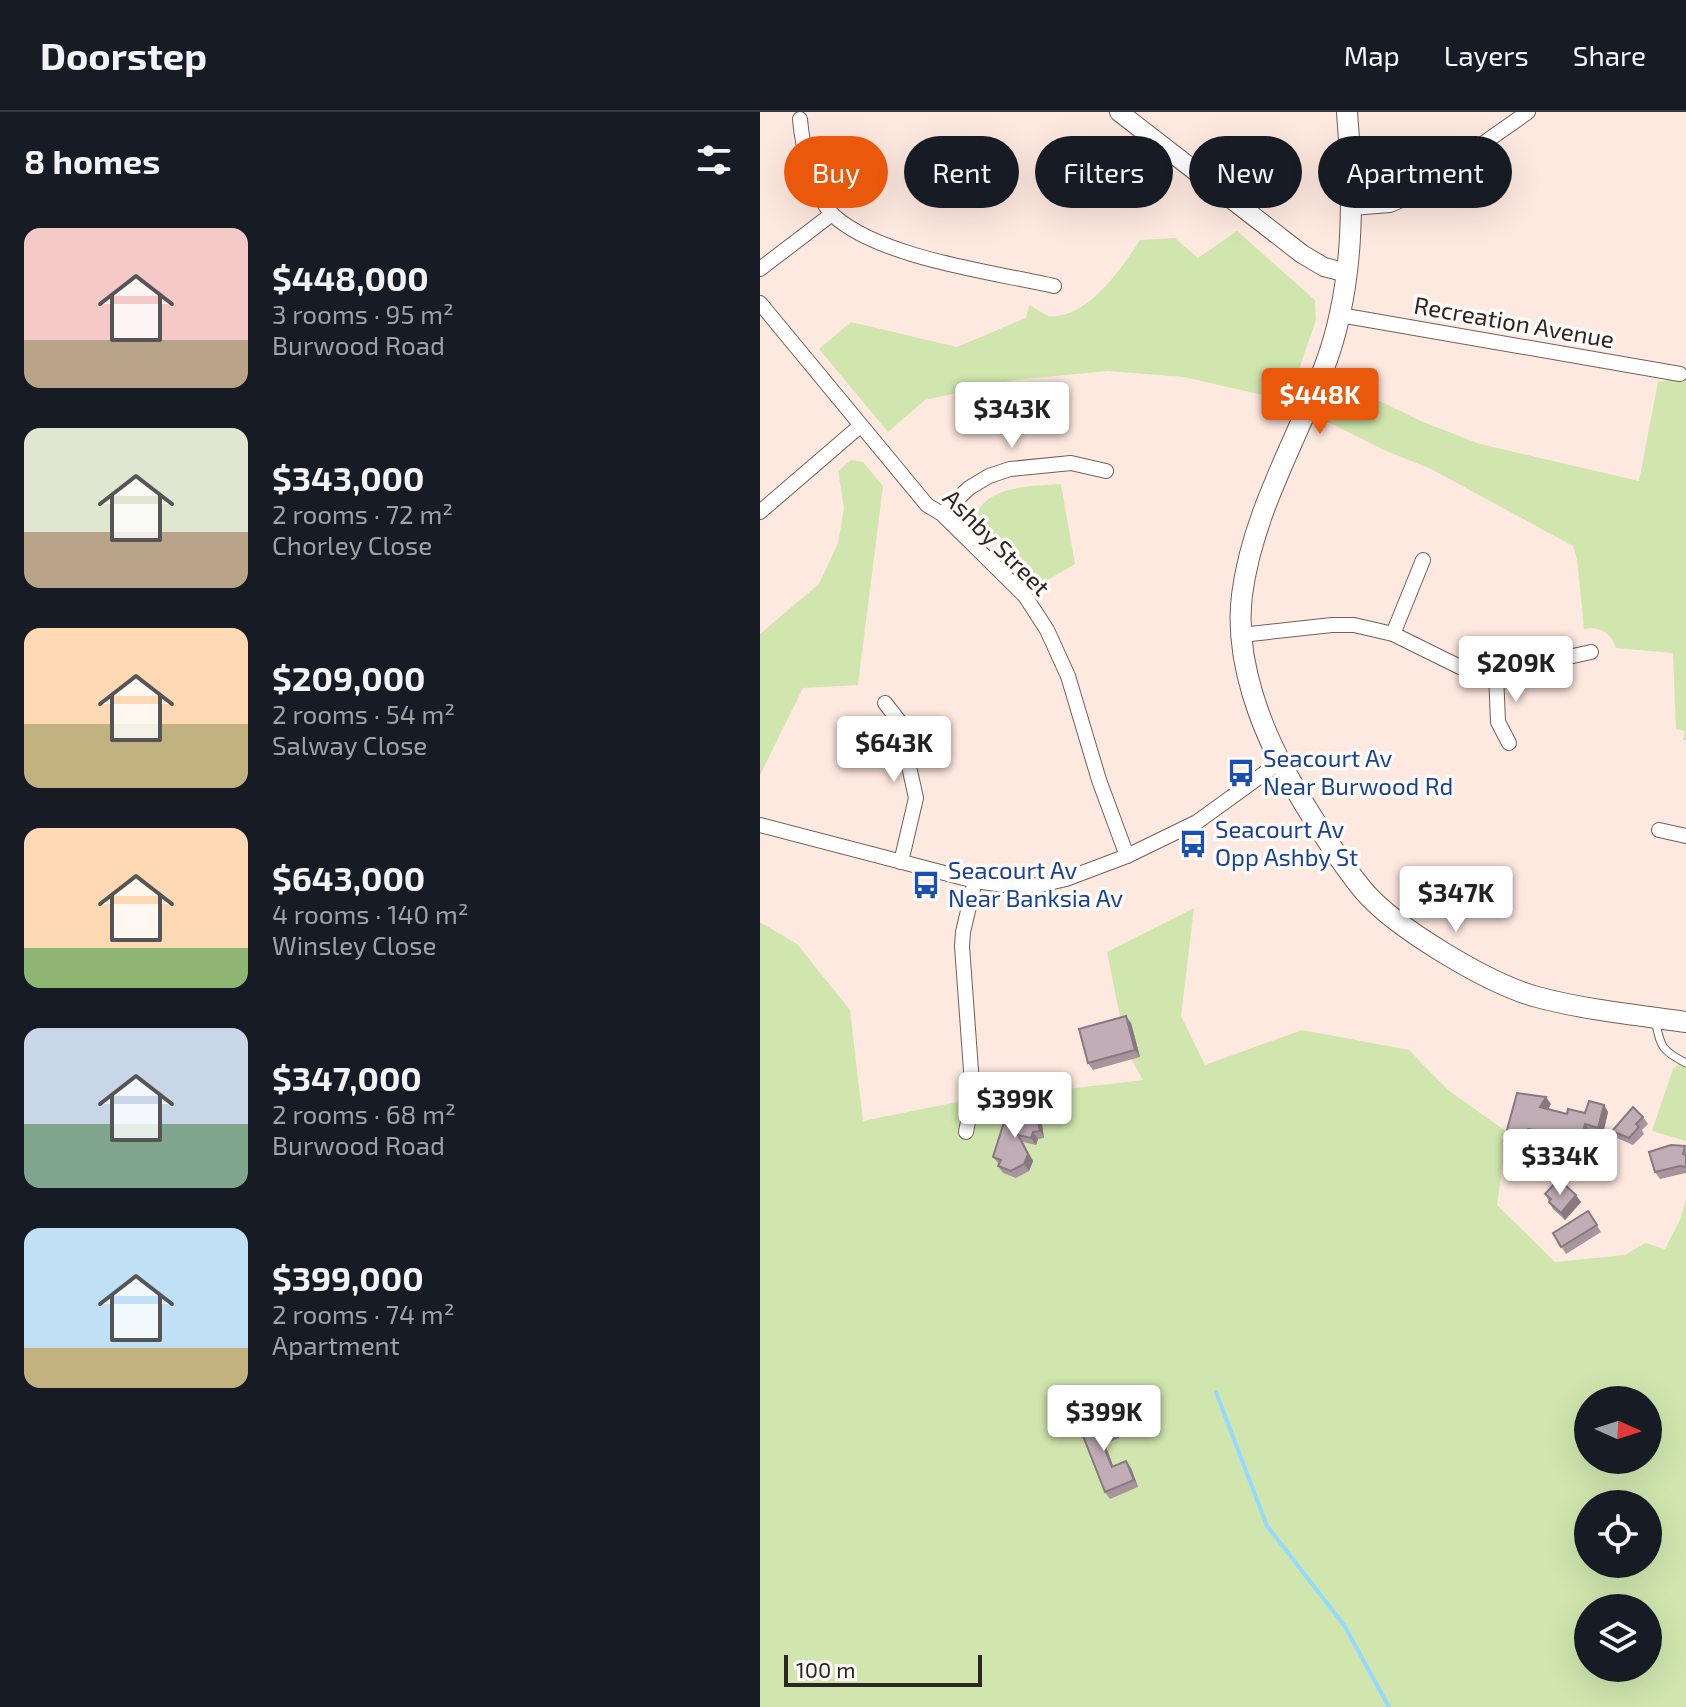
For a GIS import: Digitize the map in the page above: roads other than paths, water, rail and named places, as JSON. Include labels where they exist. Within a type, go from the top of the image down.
[{"type":"main road","points":[[1347,112],[1348,136]]},
{"type":"main road","points":[[1352,208],[1340,315],[1325,366],[1269,497],[1242,595],[1241,635],[1262,721],[1280,762],[1309,813],[1365,893],[1403,924],[1490,978],[1534,996],[1577,1006],[1686,1022]]},
{"type":"street","points":[[1119,112],[1302,254],[1324,267],[1347,273]]},
{"type":"street","points":[[1494,136],[1528,112]]},
{"type":"street","points":[[800,119],[802,145],[810,173],[832,214],[879,243],[906,253],[1054,286]]},
{"type":"street","points":[[760,269],[832,214]]},
{"type":"street","name":"Ashby Street","points":[[760,303],[927,505],[942,514],[1025,596],[1047,630],[1068,676],[1099,780],[1127,856]]},
{"type":"street","name":"Recreation Avenue","points":[[1340,315],[1680,374]]},
{"type":"street","points":[[760,512],[860,426]]},
{"type":"street","points":[[942,514],[969,488],[989,476],[1010,469],[1071,463],[1106,471]]},
{"type":"street","points":[[1393,634],[1423,560]]},
{"type":"street","points":[[1241,635],[1354,625],[1393,634],[1460,667],[1496,673],[1591,652]]},
{"type":"street","points":[[1496,673],[1498,722],[1509,743]]},
{"type":"street","points":[[885,703],[899,721],[916,798],[901,862]]},
{"type":"street","points":[[760,825],[975,881],[1011,886],[1040,885],[1066,879],[1127,856],[1197,822],[1280,762]]},
{"type":"street","points":[[1659,830],[1686,836]]},
{"type":"street","points":[[966,1132],[973,1098],[963,932],[975,881]]},
{"type":"lane","points":[[1654,1017],[1661,1046],[1686,1063]]},
{"type":"waterway","points":[[1216,1392],[1267,1526],[1344,1625],[1389,1707]]},
{"type":"place","name":"Seacourt Av Near Burwood Rd","points":[[1241,773]]},
{"type":"place","name":"Seacourt Av Opp Ashby St","points":[[1193,844]]},
{"type":"place","name":"Seacourt Av Near Banksia Av","points":[[926,885]]}]
